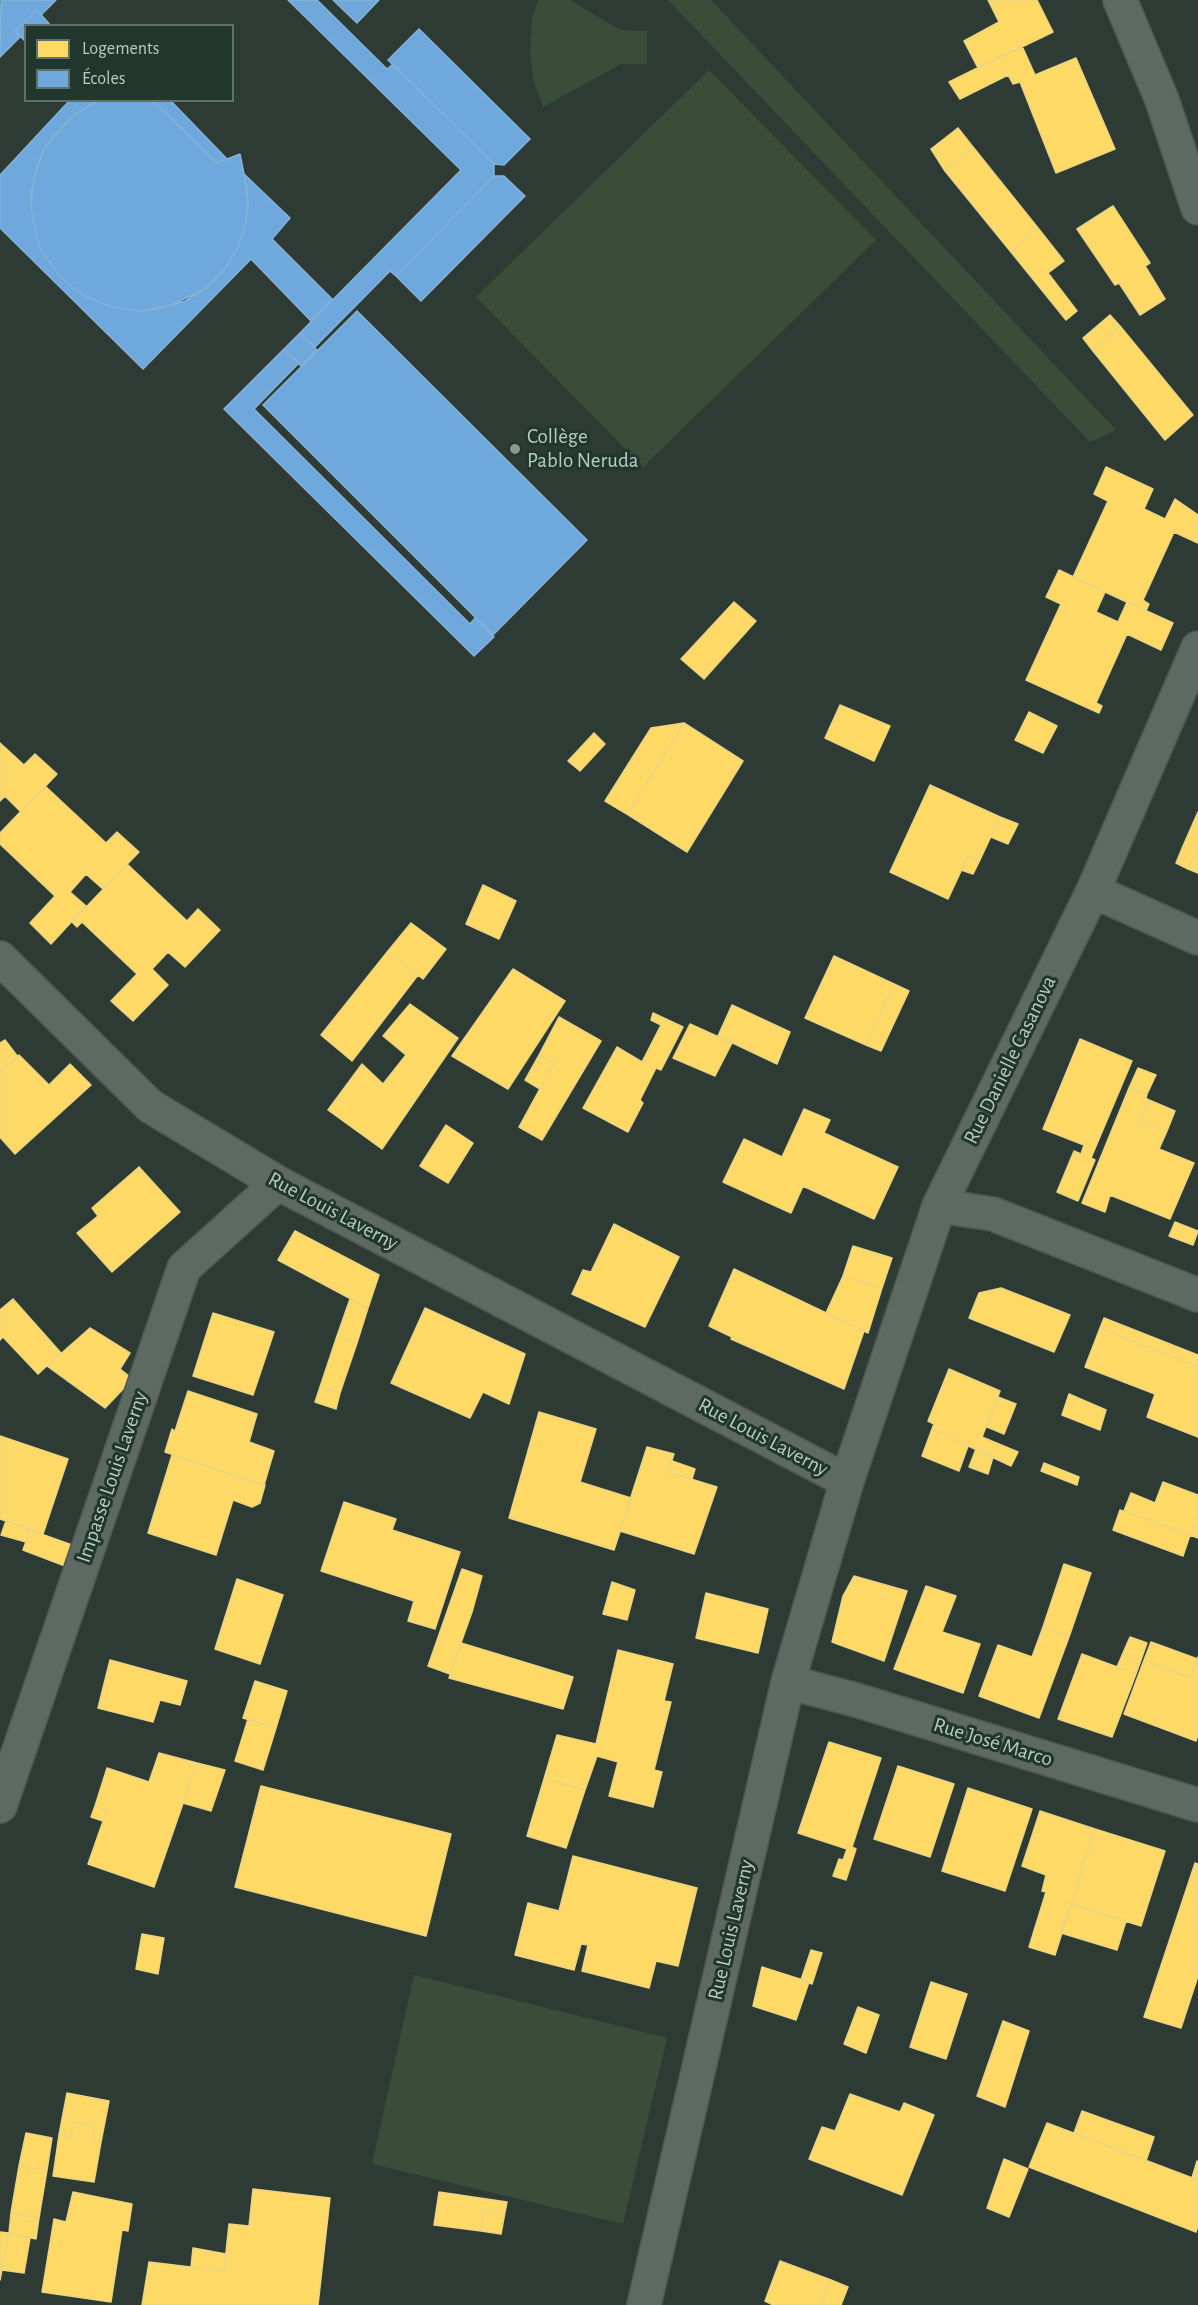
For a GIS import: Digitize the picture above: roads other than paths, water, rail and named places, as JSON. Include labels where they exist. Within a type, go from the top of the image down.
[{"type":"street","points":[[1120,0],[1162,100],[1198,207]]},
{"type":"street","name":"Rue Danielle Casanova","points":[[847,1481],[939,1206],[1093,891],[1198,648]]},
{"type":"street","points":[[1093,891],[1198,938]]},
{"type":"street","name":"Rue Louis Laverny","points":[[0,958],[150,1106],[278,1183],[847,1481],[788,1682],[644,2305]]},
{"type":"street","name":"Impasse Louis Laverny","points":[[0,1806],[184,1268],[278,1183]]},
{"type":"street","points":[[939,1206],[993,1214],[1198,1294]]},
{"type":"street","name":"Rue José Marco","points":[[788,1682],[856,1700],[1198,1805]]},
{"type":"place","name":"Collège Pablo Neruda","points":[[515,449]]}]
